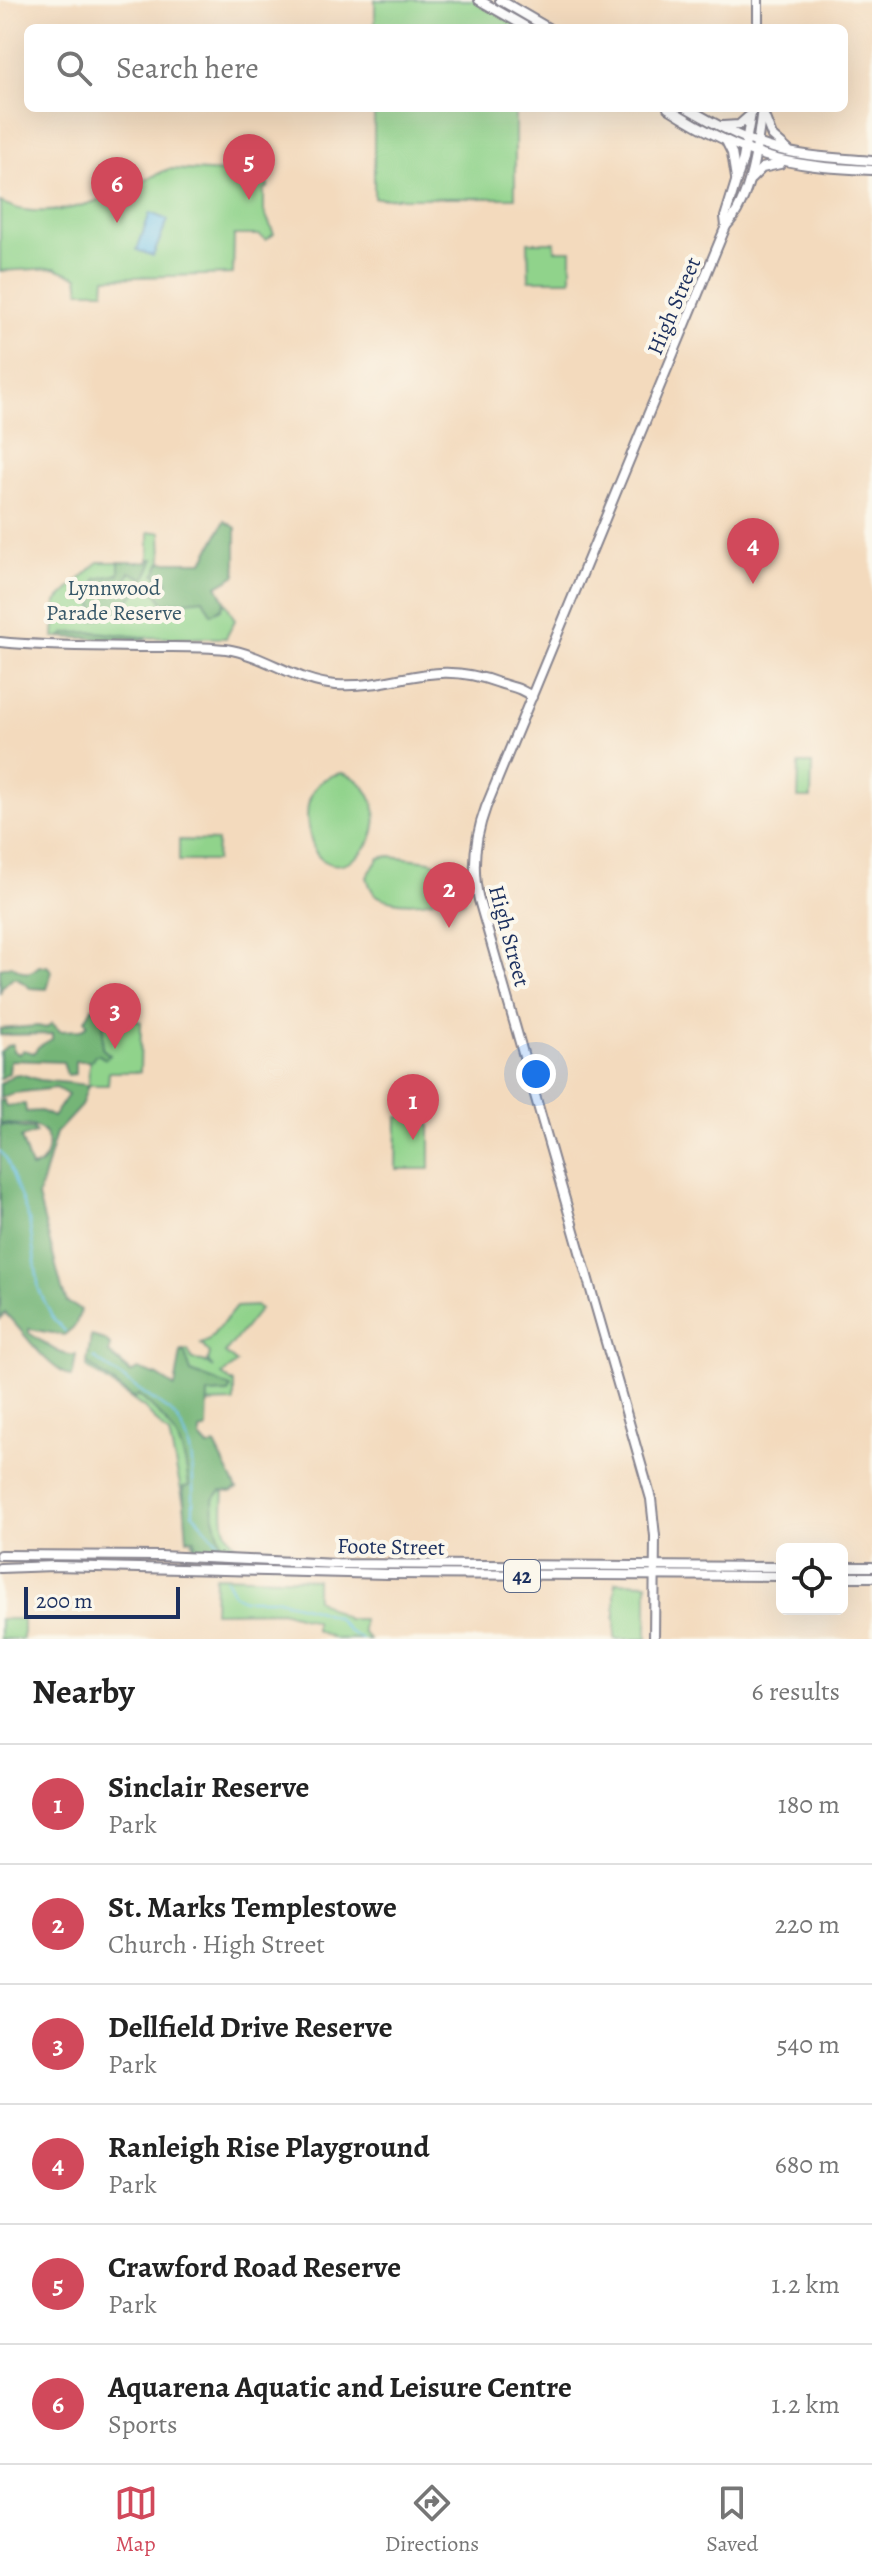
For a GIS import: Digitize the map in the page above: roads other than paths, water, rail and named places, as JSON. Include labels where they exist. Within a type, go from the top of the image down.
[{"type":"main road","points":[[479,0],[521,24]]},
{"type":"main road","points":[[500,0],[541,24]]},
{"type":"main road","points":[[758,0],[758,24]]},
{"type":"main road","points":[[675,112],[727,143],[794,164]]},
{"type":"main road","points":[[694,112],[746,138],[790,152],[872,161]]},
{"type":"main road","points":[[717,125],[739,125],[751,112]]},
{"type":"main road","name":"High Street","points":[[726,226],[725,217],[752,112]]},
{"type":"main road","name":"High Street","points":[[654,1638],[655,1523],[651,1499],[530,1081],[475,877],[476,846],[481,823],[532,697],[726,226],[734,219],[755,154],[761,112]]},
{"type":"main road","points":[[763,112],[772,136],[790,152]]},
{"type":"main road","points":[[727,143],[732,153],[736,183]]},
{"type":"main road","points":[[746,187],[755,174],[768,165],[872,170]]},
{"type":"main road","points":[[0,642],[229,650],[252,656],[308,680],[336,685],[357,685],[443,671],[479,676],[515,687],[532,697]]},
{"type":"main road","points":[[36,1554],[37,1566]]},
{"type":"main road","name":"Foote Street","points":[[0,1555],[776,1576]]},
{"type":"main road","points":[[210,1569],[211,1559]]},
{"type":"main road","name":"Foote Street","points":[[0,1568],[37,1566],[348,1574],[776,1567]]},
{"type":"main road","points":[[848,1567],[872,1567]]},
{"type":"main road","points":[[848,1577],[872,1577]]},
{"type":"water","points":[[150,213],[168,220],[153,256],[137,250]]},
{"type":"waterway","points":[[0,1151],[7,1160],[29,1220],[39,1290],[52,1317],[65,1331]]},
{"type":"waterway","points":[[94,1358],[172,1413],[180,1424],[192,1461],[193,1514],[218,1542]]},
{"type":"waterway","points":[[226,1579],[234,1594],[243,1599],[274,1599],[310,1608],[336,1617],[350,1632],[362,1639]]},
{"type":"place","name":"Crawford Road Reserve","points":[[249,200]]},
{"type":"place","name":"Aquarena Aquatic and Leisure Centre","points":[[117,223]]},
{"type":"place","name":"Ranleigh Rise Playground","points":[[753,584]]},
{"type":"place","name":"St. Marks Templestowe","points":[[449,928]]},
{"type":"place","name":"Dellfield Drive Reserve","points":[[115,1049]]},
{"type":"place","name":"Sinclair Reserve","points":[[413,1140]]},
{"type":"park label","name":"Lynnwood Parade Reserve","points":[[114,600]]}]
